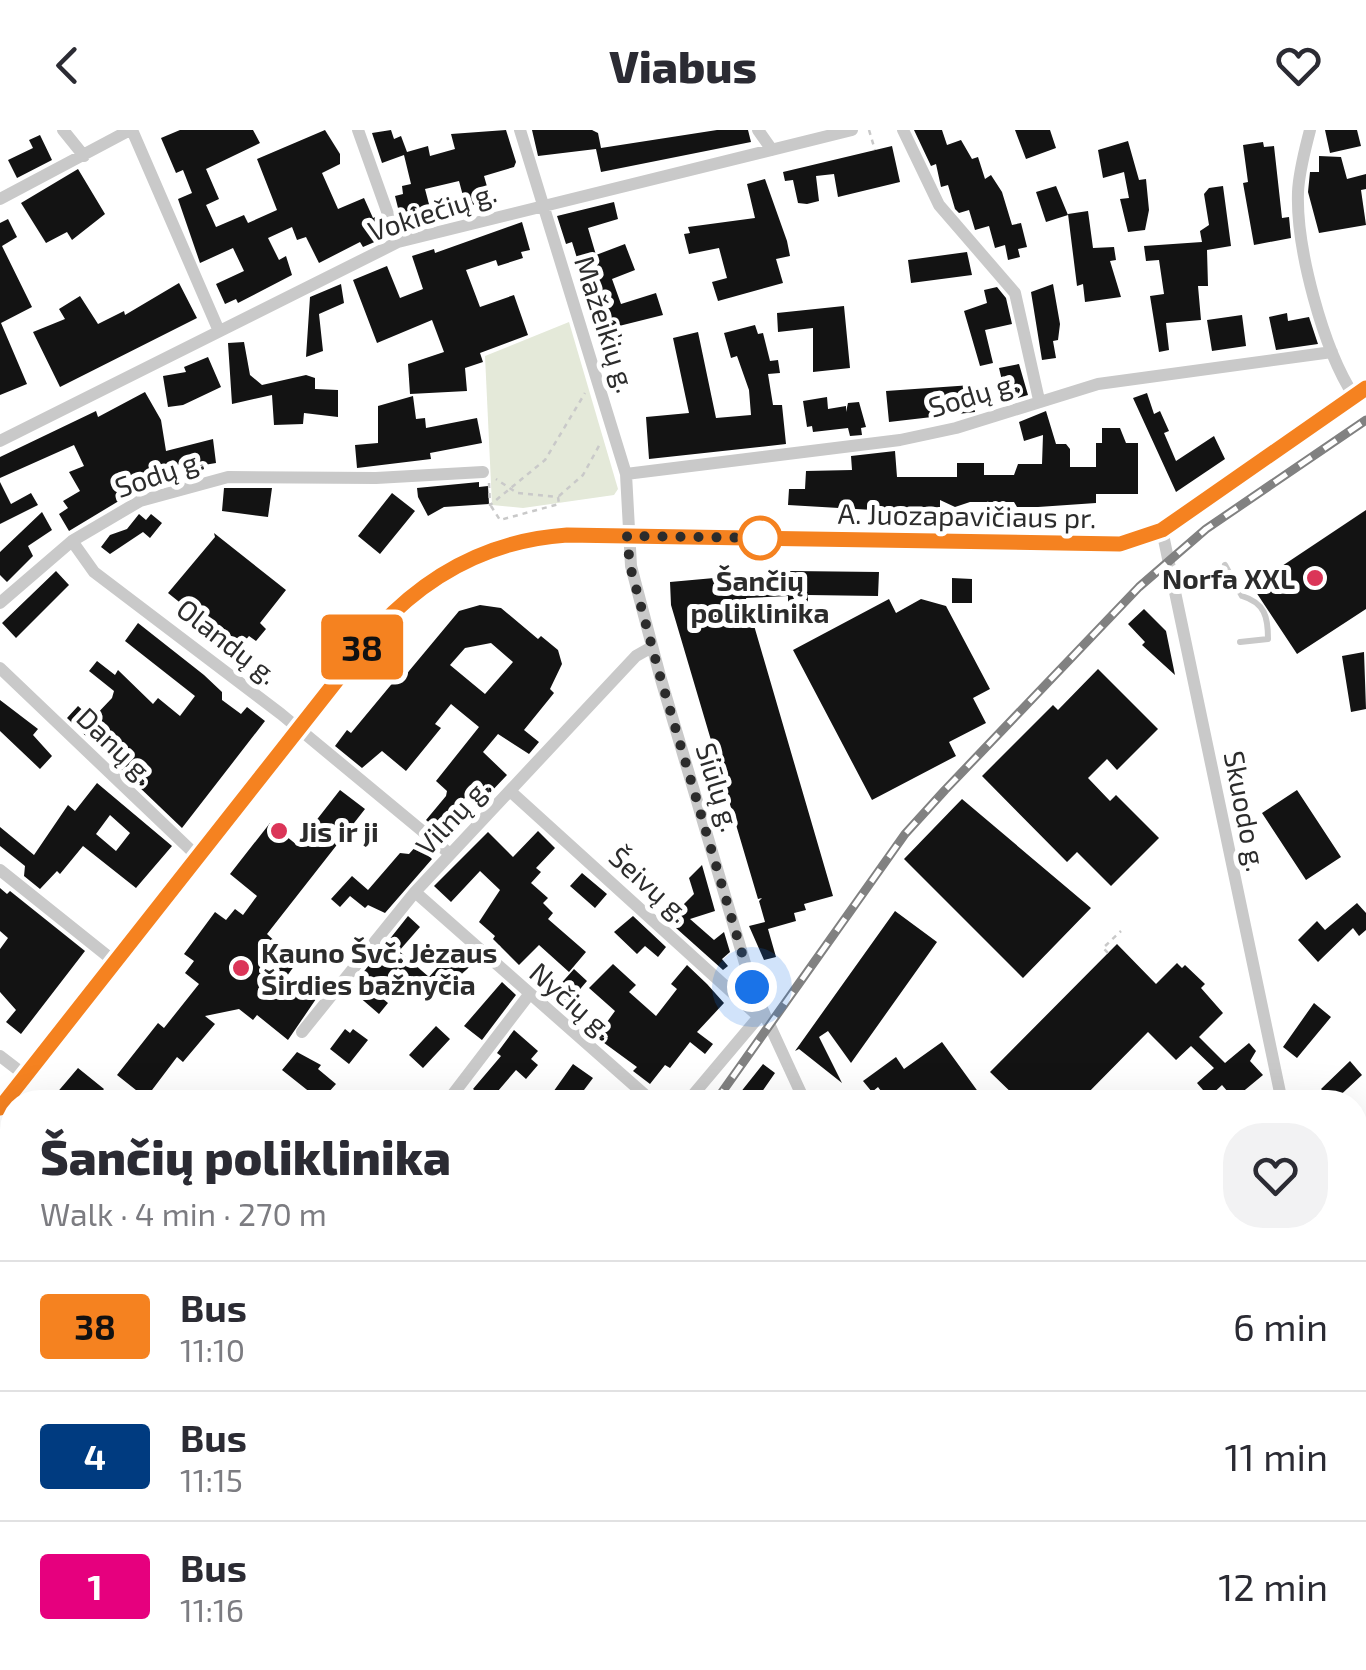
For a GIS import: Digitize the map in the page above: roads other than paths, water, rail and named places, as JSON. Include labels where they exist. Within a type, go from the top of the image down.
[{"type":"main road","name":"A. Juozapavičiaus pr.","points":[[15,1090],[378,628],[438,576],[520,541],[567,535],[1120,544],[1162,530],[1360,392]]},
{"type":"street","points":[[63,130],[84,156]]},
{"type":"street","points":[[0,200],[131,130],[219,331]]},
{"type":"street","points":[[358,130],[398,242]]},
{"type":"street","name":"Mažeikių g.","points":[[520,130],[626,474],[627,536]]},
{"type":"street","points":[[758,130],[772,150]]},
{"type":"street","name":"Vokiečių g.","points":[[0,441],[398,242],[852,130]]},
{"type":"street","points":[[903,130],[939,205],[1015,293],[1039,400]]},
{"type":"street","points":[[1310,130],[1300,172],[1299,216],[1332,352],[1360,392]]},
{"type":"street","name":"Sodų g.","points":[[626,474],[900,440],[1127,379],[1332,352]]},
{"type":"street","name":"Sodų g.","points":[[0,603],[72,541],[140,501],[228,477],[489,475]]},
{"type":"street","name":"Skuodo g.","points":[[1162,530],[1279,1090]]},
{"type":"street","name":"Siūlų g.","points":[[627,536],[630,566],[652,647],[760,1014],[799,1090]]},
{"type":"street","name":"Olandų g.","points":[[72,541],[94,572],[300,730],[450,854]]},
{"type":"street","name":"Vilnų g.","points":[[302,1032],[415,892],[636,656],[652,647]]},
{"type":"street","name":"Danų g.","points":[[0,668],[198,857]]},
{"type":"street","name":"Šeivų g.","points":[[510,791],[760,1014]]},
{"type":"street","points":[[0,870],[115,962]]},
{"type":"street","name":"Nyčių g.","points":[[415,892],[528,996],[640,1090]]},
{"type":"street","points":[[456,1090],[528,996]]},
{"type":"street","points":[[697,1090],[760,1014]]},
{"type":"street","points":[[0,1056],[26,1076]]},
{"type":"lane","points":[[1225,565],[1242,596],[1257,601],[1268,618],[1268,639],[1240,642]]},
{"type":"railway","points":[[724,1090],[905,834],[1139,587],[1206,529],[1366,420]]},
{"type":"place","name":"Šančių poliklinika","points":[[760,538]]},
{"type":"place","name":"Norfa XXL","points":[[1315,578]]},
{"type":"place","name":"Jis ir ji","points":[[279,831]]},
{"type":"place","name":"Kauno Švč. Jėzaus Širdies bažnyčia","points":[[241,968]]}]
